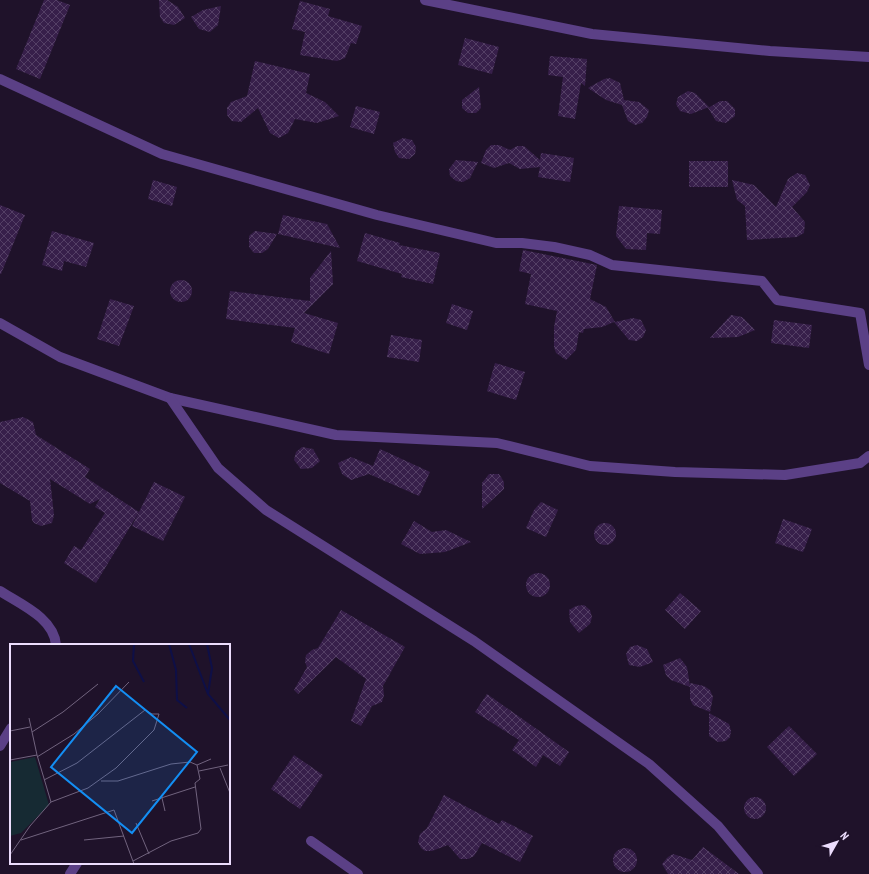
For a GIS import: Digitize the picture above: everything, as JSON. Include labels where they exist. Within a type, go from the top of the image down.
[{"type":"street","points":[[425,0],[592,34],[770,51],[869,57]]},
{"type":"street","points":[[0,79],[162,154],[377,215],[496,243],[522,243],[583,253],[612,264],[762,281],[777,300],[860,313],[869,365]]},
{"type":"street","points":[[0,323],[60,357],[170,398],[336,435],[497,443],[590,466],[675,472],[785,475],[860,463],[869,456]]},
{"type":"street","points":[[170,398],[218,468],[266,510],[474,641],[649,764],[718,826],[758,874]]},
{"type":"street","points":[[0,591],[45,620],[56,637],[56,644]]},
{"type":"street","points":[[0,746],[10,730]]},
{"type":"street","points":[[311,841],[358,874]]},
{"type":"street","points":[[70,874],[75,864]]},
{"type":"building","points":[[44,0],[57,0],[70,5],[40,79],[16,69]]},
{"type":"building","points":[[159,0],[167,0],[178,7],[185,18],[174,25],[164,23],[160,17]]},
{"type":"building","points":[[300,1],[330,9],[328,16],[362,26],[356,44],[351,43],[345,58],[337,61],[300,55],[305,32],[292,29]]},
{"type":"building","points":[[221,6],[218,25],[210,32],[199,29],[191,17],[203,10]]},
{"type":"building","points":[[465,38],[499,47],[492,74],[458,65]]},
{"type":"building","points":[[550,56],[587,59],[585,86],[581,83],[575,119],[558,116],[563,77],[548,75]]},
{"type":"building","points":[[255,61],[310,74],[306,93],[325,102],[339,116],[317,123],[295,119],[288,133],[279,138],[270,133],[258,108],[241,122],[232,121],[227,115],[227,108],[231,102],[247,96]]},
{"type":"building","points":[[610,78],[620,83],[624,100],[639,102],[649,110],[647,117],[642,123],[635,125],[628,121],[622,105],[606,100],[588,88],[604,79]]},
{"type":"building","points":[[479,87],[481,108],[476,113],[468,113],[462,108],[462,100]]},
{"type":"building","points":[[688,91],[695,93],[709,107],[691,114],[680,111],[676,104],[678,97]]},
{"type":"building","points":[[720,101],[727,101],[735,109],[735,116],[726,123],[716,121],[708,108]]},
{"type":"building","points":[[356,106],[380,112],[374,134],[350,127]]},
{"type":"building","points":[[403,138],[412,140],[416,147],[415,154],[409,159],[399,158],[395,152],[393,143]]},
{"type":"building","points":[[491,145],[499,145],[510,150],[517,146],[524,146],[540,160],[541,153],[574,158],[570,182],[538,177],[540,167],[520,169],[509,163],[494,168],[481,163],[486,150]]},
{"type":"building","points":[[456,160],[478,162],[470,178],[463,182],[456,181],[450,176],[449,169]]},
{"type":"building","points":[[689,161],[728,161],[728,187],[689,187]]},
{"type":"building","points":[[797,173],[805,175],[810,185],[807,192],[792,207],[805,222],[804,233],[797,237],[747,240],[745,206],[737,200],[732,180],[754,185],[776,207],[788,179]]},
{"type":"building","points":[[153,180],[177,187],[172,206],[148,199]]},
{"type":"building","points":[[0,205],[25,215],[1,274],[0,274]]},
{"type":"building","points":[[619,206],[662,210],[660,234],[647,233],[646,250],[626,249],[616,236]]},
{"type":"building","points":[[283,215],[327,224],[340,248],[278,234]]},
{"type":"building","points":[[52,231],[94,243],[86,267],[64,261],[62,271],[42,265]]},
{"type":"building","points":[[255,231],[277,234],[268,249],[262,253],[254,253],[249,247],[249,236]]},
{"type":"building","points":[[365,233],[400,243],[399,245],[440,253],[433,284],[401,277],[402,274],[357,261]]},
{"type":"building","points":[[523,250],[597,265],[590,299],[606,307],[615,322],[633,318],[641,320],[646,330],[643,337],[637,341],[629,340],[614,322],[602,327],[584,329],[583,333],[579,332],[576,350],[566,360],[556,353],[554,347],[554,327],[557,311],[525,304],[531,274],[519,271]]},
{"type":"building","points":[[331,251],[333,284],[304,313],[338,323],[329,354],[291,342],[295,328],[226,319],[230,291],[310,301],[310,278]]},
{"type":"building","points":[[177,280],[185,280],[192,287],[192,295],[185,302],[177,302],[170,295],[170,287]]},
{"type":"building","points":[[110,299],[134,306],[119,346],[97,339]]},
{"type":"building","points":[[452,304],[473,311],[467,330],[446,323]]},
{"type":"building","points":[[731,315],[742,317],[755,330],[738,337],[710,338]]},
{"type":"building","points":[[774,320],[812,325],[809,348],[771,343]]},
{"type":"building","points":[[391,335],[422,340],[419,362],[387,357]]},
{"type":"building","points":[[495,363],[525,372],[516,400],[487,391]]},
{"type":"building","points":[[23,417],[33,422],[36,435],[90,469],[85,477],[139,512],[96,583],[64,563],[74,546],[81,550],[105,513],[95,507],[100,499],[90,504],[50,479],[54,515],[52,523],[41,526],[34,523],[32,520],[30,501],[0,483],[0,422]]},
{"type":"building","points":[[302,447],[313,449],[320,461],[312,468],[301,469],[294,460],[296,452]]},
{"type":"building","points":[[380,449],[430,472],[419,496],[369,474],[351,480],[342,474],[338,463],[351,457],[373,466]]},
{"type":"building","points":[[489,474],[499,474],[504,482],[504,489],[482,509],[482,483]]},
{"type":"building","points":[[154,482],[185,497],[163,541],[132,526]]},
{"type":"building","points":[[541,502],[558,510],[546,537],[526,528],[534,510]]},
{"type":"building","points":[[783,519],[812,529],[803,552],[775,543]]},
{"type":"building","points":[[414,521],[432,532],[446,530],[471,542],[445,552],[420,554],[401,544]]},
{"type":"building","points":[[601,523],[609,523],[616,530],[616,538],[609,545],[601,545],[594,538],[594,530]]},
{"type":"building","points":[[538,573],[546,577],[550,585],[546,593],[538,597],[530,593],[526,585],[530,577]]},
{"type":"building","points":[[680,593],[701,611],[685,629],[665,610]]},
{"type":"building","points":[[584,605],[590,610],[592,617],[590,624],[579,633],[570,622],[569,610],[576,606]]},
{"type":"building","points":[[341,610],[405,647],[383,686],[384,695],[382,702],[372,706],[361,726],[351,721],[366,679],[336,657],[298,694],[294,690],[307,667],[305,662],[306,655],[312,650],[318,648]]},
{"type":"building","points":[[637,645],[647,649],[653,662],[640,667],[629,665],[626,654],[630,647]]},
{"type":"building","points":[[680,658],[687,667],[690,686],[690,683],[704,686],[710,690],[713,697],[710,712],[693,705],[690,699],[690,687],[671,680],[666,675],[663,665]]},
{"type":"building","points":[[487,694],[569,752],[560,766],[543,755],[536,767],[512,750],[519,740],[475,712]]},
{"type":"building","points":[[709,713],[729,724],[731,731],[730,737],[726,741],[718,742],[709,736]]},
{"type":"building","points":[[789,726],[817,754],[794,776],[767,747]]},
{"type":"building","points":[[294,755],[323,775],[300,809],[271,789]]},
{"type":"building","points":[[444,795],[499,824],[502,820],[533,836],[520,862],[482,843],[474,856],[468,859],[460,859],[448,845],[432,851],[425,851],[421,848],[418,842],[420,834],[427,828]]},
{"type":"building","points":[[751,797],[759,797],[766,804],[766,812],[759,819],[751,819],[744,812],[744,804]]},
{"type":"building","points":[[703,847],[739,874],[668,874],[662,864],[673,854],[692,860]]},
{"type":"building","points":[[625,848],[633,852],[637,860],[633,868],[625,872],[617,868],[613,860],[617,852]]}]
